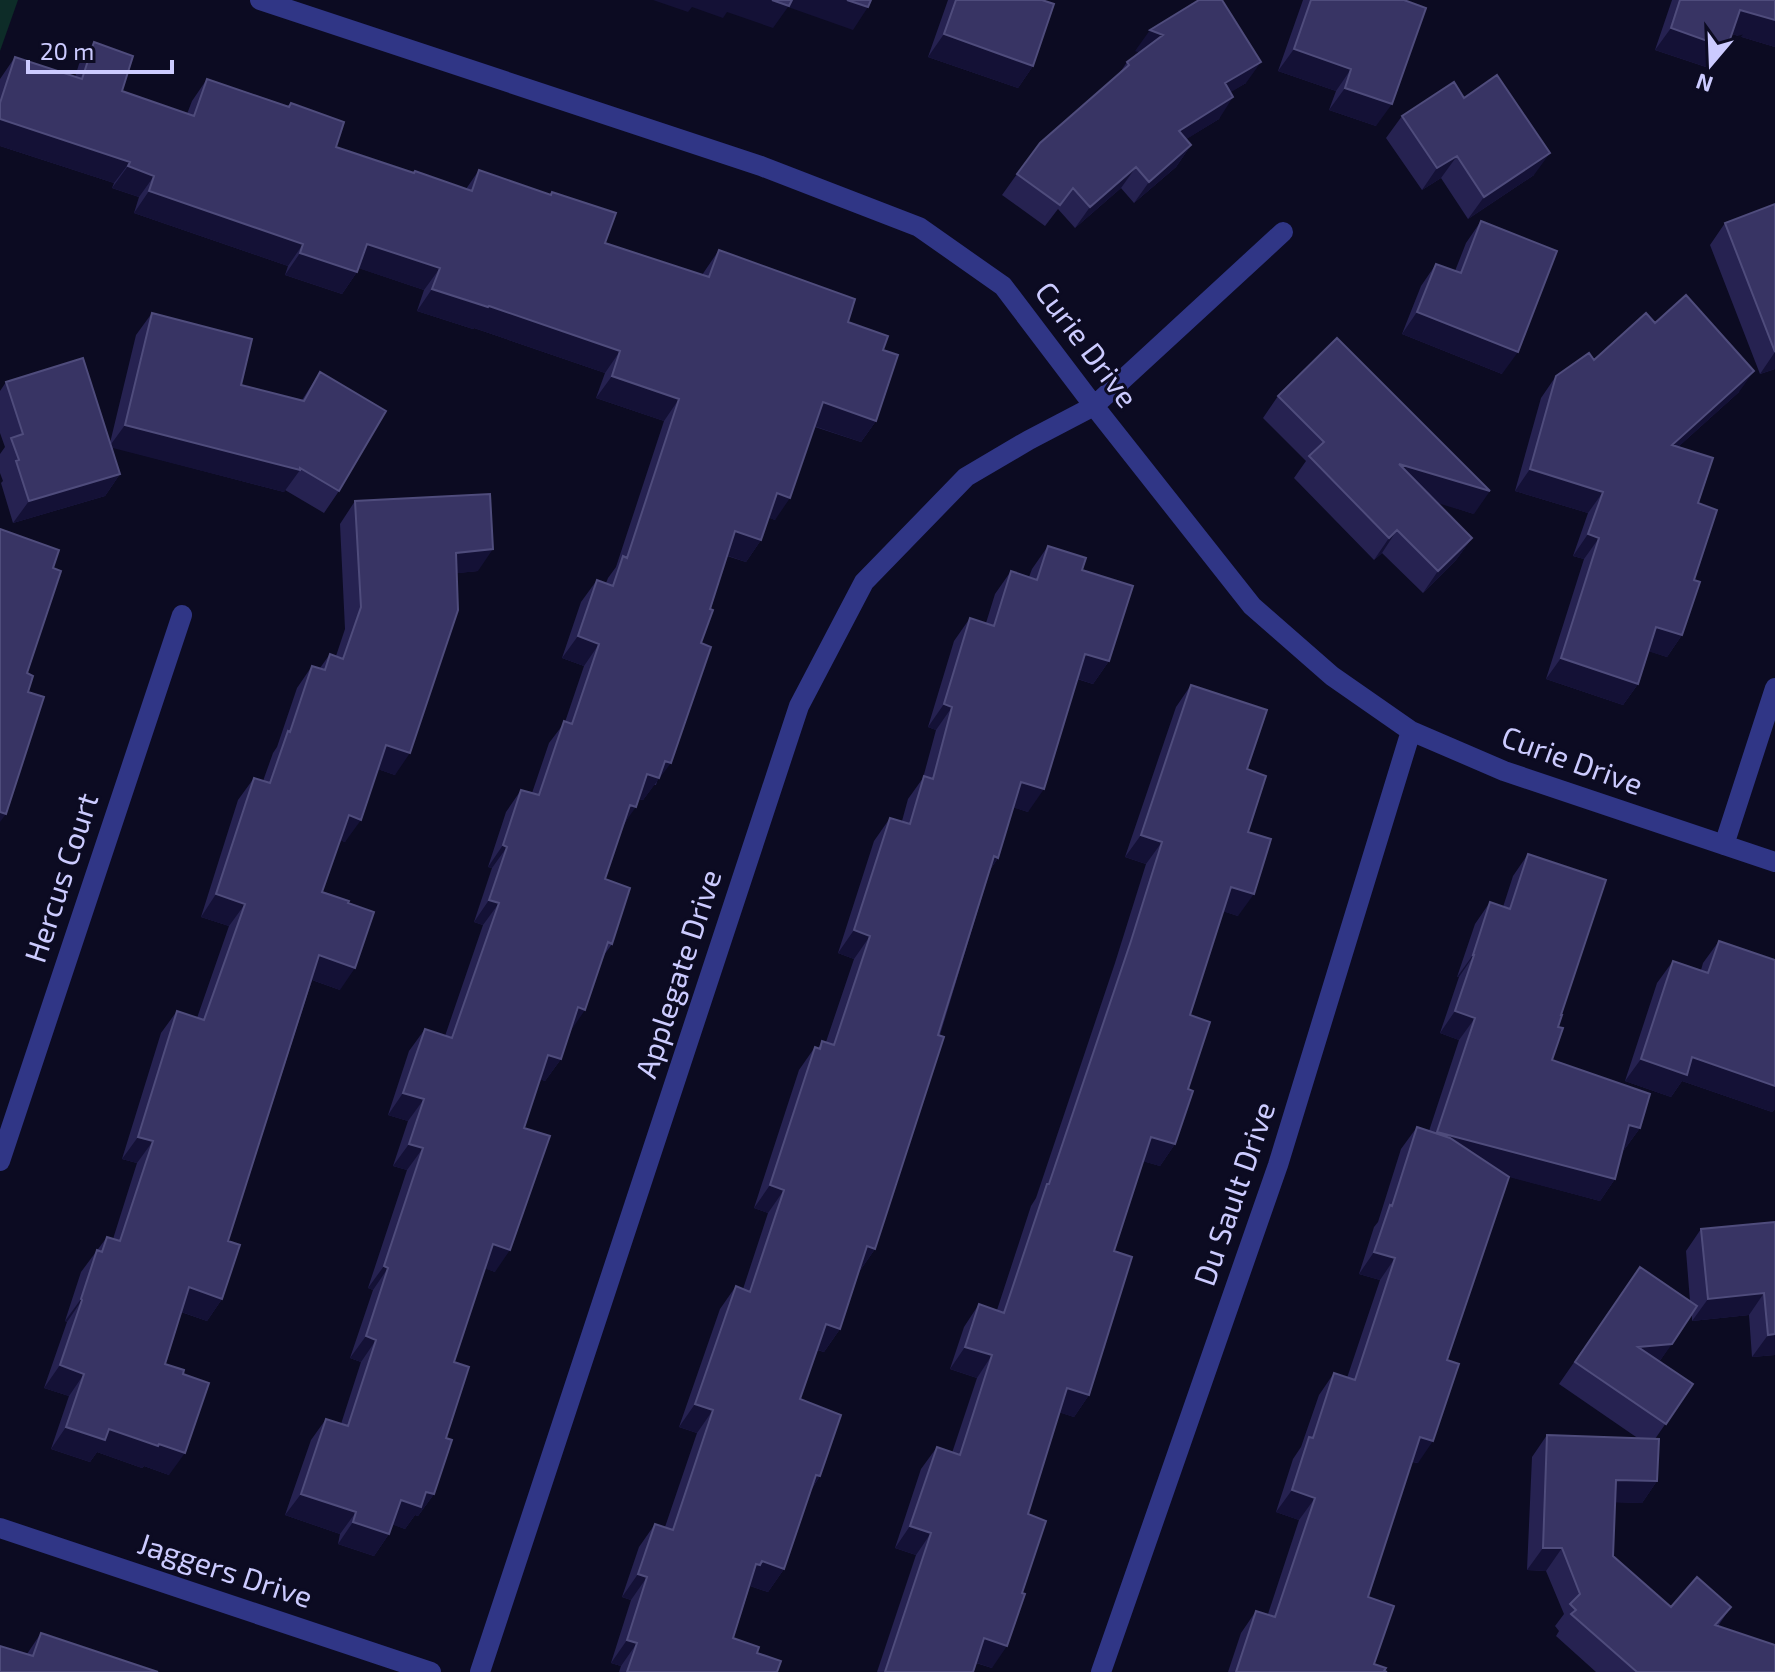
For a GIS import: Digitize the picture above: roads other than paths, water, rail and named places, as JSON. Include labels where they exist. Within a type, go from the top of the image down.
[{"type":"street","name":"Curie Drive","points":[[260,0],[761,166],[919,227],[1003,286],[1252,606],[1332,676],[1411,731],[1504,771],[1775,862]]},
{"type":"street","name":"Applegate Drive","points":[[480,1672],[799,706],[864,582],[966,477],[1094,406],[1283,232]]},
{"type":"street","name":"Hercus Court","points":[[0,1161],[182,615]]},
{"type":"street","points":[[1724,845],[1775,688]]},
{"type":"street","name":"Du Sault Drive","points":[[1101,1672],[1278,1165],[1411,731]]},
{"type":"street","name":"Jaggers Drive","points":[[0,1528],[431,1672]]}]
